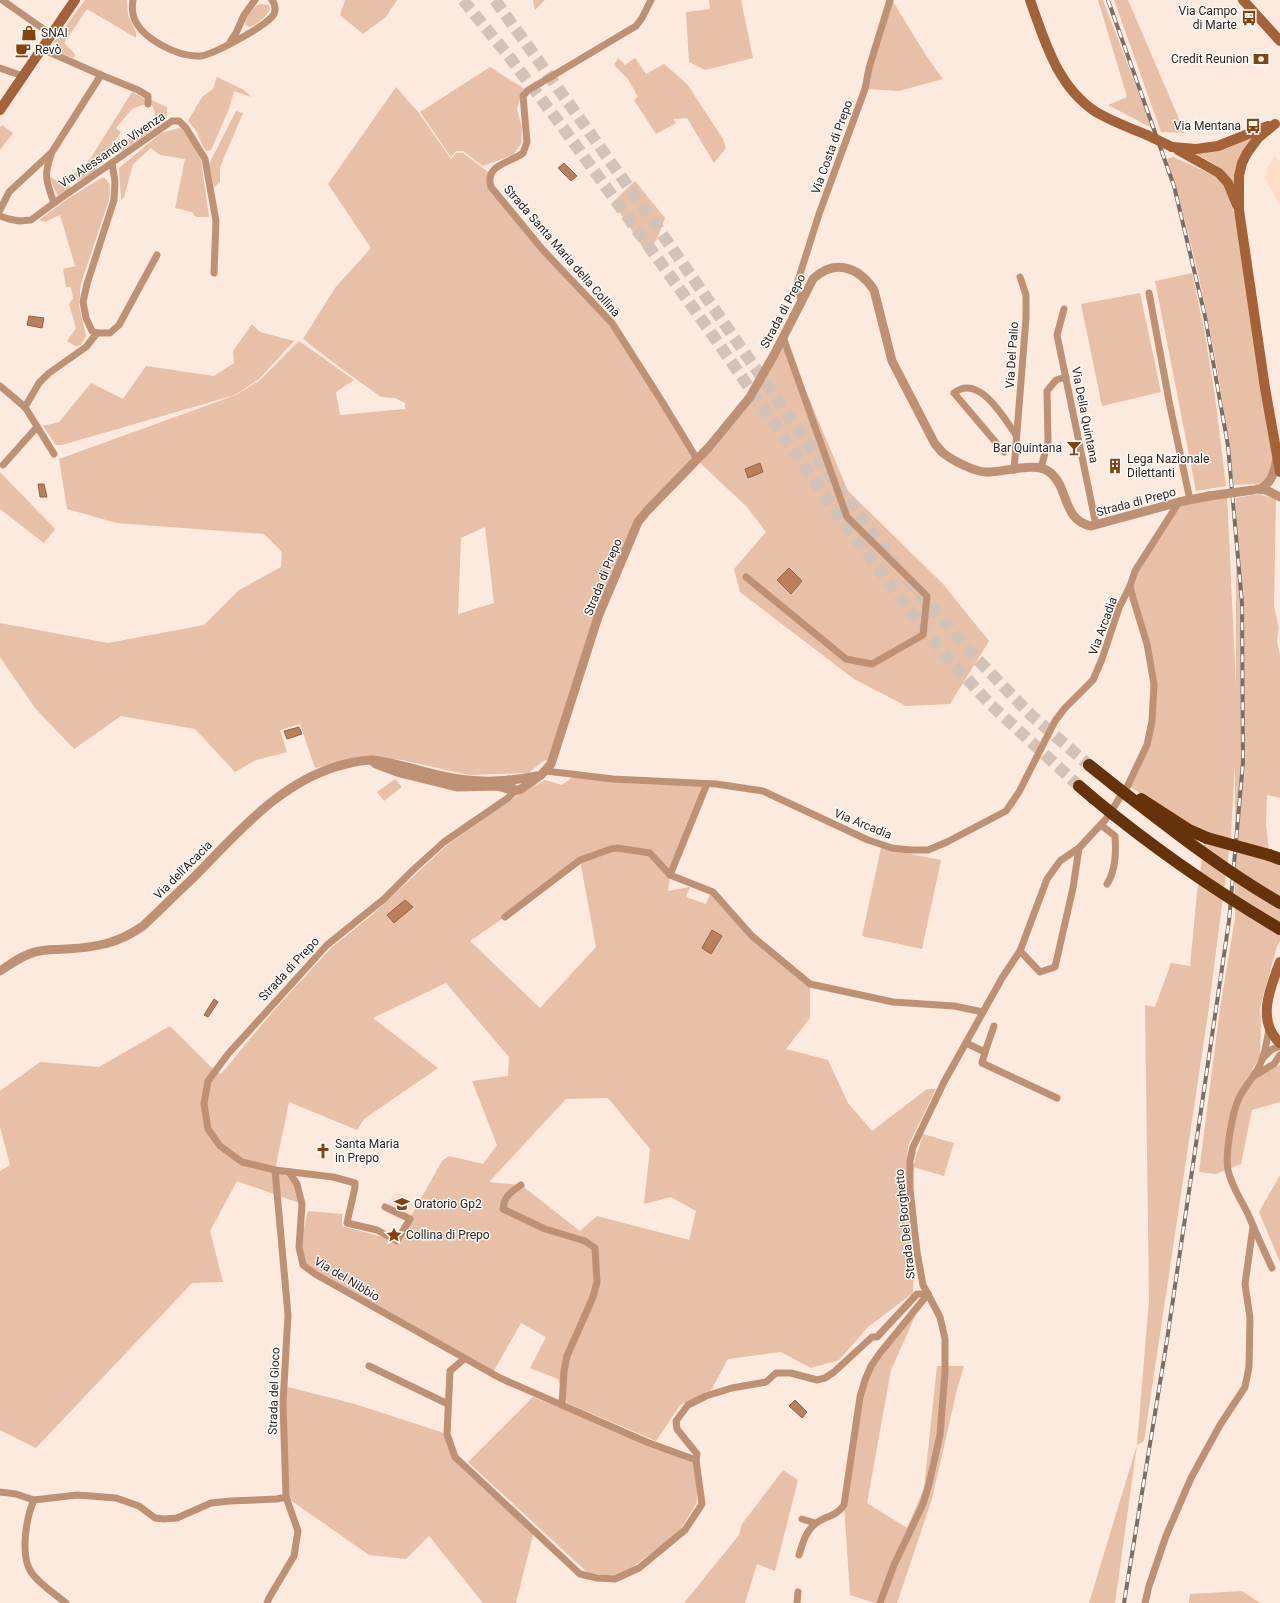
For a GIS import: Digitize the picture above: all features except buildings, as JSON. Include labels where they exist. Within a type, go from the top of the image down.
[{"type":"highway","points":[[1089,765],[1109,782],[1199,850],[1280,903]]},
{"type":"highway","points":[[1109,782],[1141,799],[1189,830],[1207,838],[1274,857]]},
{"type":"highway","points":[[1079,786],[1157,849],[1219,892],[1280,929]]},
{"type":"highway","points":[[1157,849],[1183,874],[1213,896],[1280,937]]},
{"type":"main road","points":[[0,110],[76,0]]},
{"type":"main road","points":[[1030,0],[1054,63],[1073,93],[1097,112],[1172,147],[1219,173],[1228,183],[1239,210]]},
{"type":"main road","points":[[1243,0],[1280,41]]},
{"type":"main road","points":[[1172,147],[1196,149],[1218,146],[1278,122]]},
{"type":"main road","points":[[1278,122],[1258,138],[1242,163],[1239,176],[1239,210],[1280,472]]},
{"type":"main road","points":[[1280,962],[1270,987],[1266,1014],[1269,1029],[1280,1043]]},
{"type":"street","points":[[2,0],[52,35]]},
{"type":"street","points":[[133,0],[132,11],[134,18],[138,26],[152,39],[164,46],[190,55],[201,56],[215,52],[265,24],[274,14],[275,5],[272,0]]},
{"type":"street","points":[[229,43],[236,33],[244,15],[255,0]]},
{"type":"street","name":"Strada Santa Maria della Collina","points":[[650,0],[642,18],[636,26],[527,91],[523,96],[527,142],[523,153],[496,167],[491,174],[490,183],[491,187],[543,250],[612,323],[697,460]]},
{"type":"street","name":"Via Costa di Prepo","points":[[802,300],[795,290],[802,264],[847,136],[866,89],[869,68],[890,0]]},
{"type":"street","points":[[42,49],[138,90],[148,96],[148,104]]},
{"type":"street","points":[[0,68],[23,76]]},
{"type":"street","points":[[54,203],[47,182],[46,168],[52,152],[101,75]]},
{"type":"street","name":"Via Alessandro Vivenza","points":[[1,218],[20,221],[31,220],[172,121],[179,121],[186,128],[206,159],[216,220],[214,273]]},
{"type":"street","points":[[0,210],[8,192],[52,152]]},
{"type":"street","points":[[112,163],[115,182],[114,200],[86,284],[83,302],[86,318],[92,331],[97,333],[110,333],[119,325],[157,256]]},
{"type":"street","name":"Strada di Prepo","points":[[544,773],[551,764],[598,617],[638,522],[697,460],[750,397],[813,279],[821,272],[831,267],[844,268],[858,274],[868,282],[874,290],[892,361],[935,444],[943,453],[962,464],[986,473],[1033,467],[1048,471],[1060,486],[1071,513],[1076,520],[1082,524],[1091,526],[1179,502],[1209,496],[1256,490],[1272,492],[1280,497]]},
{"type":"street","name":"Via Del Palio","points":[[1014,470],[1026,318],[1026,295],[1020,277]]},
{"type":"street","points":[[1149,293],[1170,406],[1190,500]]},
{"type":"street","name":"Via Della Quintana","points":[[1064,309],[1057,335],[1096,525]]},
{"type":"street","points":[[25,407],[39,383],[49,373],[86,347],[97,333]]},
{"type":"street","points":[[746,577],[846,658],[872,664],[923,635],[927,596],[846,517],[783,337]]},
{"type":"street","points":[[1041,468],[1048,442],[1047,392],[1056,380],[1066,377]]},
{"type":"street","points":[[0,386],[25,407],[54,454]]},
{"type":"street","points":[[1004,452],[954,393],[960,388],[968,387],[981,391],[1000,412],[1016,435]]},
{"type":"street","points":[[3,465],[37,427]]},
{"type":"street","points":[[1256,490],[1268,484],[1277,459]]},
{"type":"street","points":[[1130,586],[1135,571],[1179,502]]},
{"type":"street","name":"Via Arcadia","points":[[544,773],[613,779],[707,784],[763,791],[868,840],[892,848],[928,850],[947,842],[1006,811],[1019,792],[1055,722],[1065,708],[1093,680],[1102,660],[1119,608],[1130,586]]},
{"type":"street","name":"Strada Del Borghetto","points":[[880,1603],[894,1565],[923,1504],[929,1484],[940,1435],[945,1372],[945,1339],[940,1317],[922,1285],[917,1252],[910,1189],[910,1160],[913,1147],[940,1090],[983,1012],[1020,951],[1047,879],[1060,861],[1079,848],[1106,819],[1128,785],[1147,745],[1152,721],[1154,684],[1147,644],[1130,586]]},
{"type":"street","points":[[371,760],[376,764],[400,773],[457,787],[497,786],[515,791],[521,789],[544,773]]},
{"type":"street","name":"Via dell'Acacia","points":[[0,971],[22,956],[36,952],[96,947],[112,943],[128,936],[142,926],[231,838],[282,793],[300,781],[331,767],[371,760],[389,762],[447,777],[469,780],[509,779],[544,773]]},
{"type":"street","points":[[509,779],[515,791]]},
{"type":"street","points":[[670,875],[707,784]]},
{"type":"street","name":"Strada di Prepo","points":[[385,1207],[410,1219],[398,1241],[377,1230],[347,1223],[355,1183],[333,1178],[275,1170],[242,1162],[220,1146],[208,1129],[204,1104],[208,1081],[228,1054],[327,945],[384,899],[444,842],[508,798],[515,791]]},
{"type":"street","points":[[1101,825],[1115,836],[1116,854],[1111,878],[1107,884]]},
{"type":"street","points":[[505,917],[580,860],[616,848],[650,853],[670,875],[713,892],[752,936],[810,984],[893,1002],[949,1006],[983,1012]]},
{"type":"street","points":[[1020,951],[1040,972],[1055,967],[1074,888],[1079,848]]},
{"type":"street","points":[[994,1026],[982,1064],[1057,1098]]},
{"type":"street","points":[[1264,1057],[1269,1029]]},
{"type":"street","points":[[966,1043],[985,1052]]},
{"type":"street","points":[[1272,1268],[1247,1212],[1232,1184],[1227,1158],[1234,1112],[1239,1097],[1254,1076],[1264,1057],[1271,1050],[1280,1046]]},
{"type":"street","points":[[1254,1076],[1277,1063],[1280,1054]]},
{"type":"street","name":"Strada del Gioco","points":[[267,1603],[294,1556],[298,1531],[286,1497],[283,1403],[288,1315],[275,1170]]},
{"type":"street","name":"Via del Nibbio","points":[[289,1172],[297,1184],[302,1204],[299,1247],[303,1265],[315,1274],[500,1378],[649,1443],[696,1460]]},
{"type":"street","points":[[521,1185],[508,1194],[504,1202],[503,1209],[545,1229],[585,1241],[595,1248],[597,1282],[593,1297],[568,1356],[564,1371],[562,1405]]},
{"type":"street","points":[[1145,1603],[1148,1586],[1166,1536],[1191,1478],[1220,1424],[1245,1387],[1249,1367],[1250,1318],[1246,1284],[1252,1226]]},
{"type":"street","points":[[464,1359],[450,1370],[447,1434],[455,1457],[580,1574],[597,1578],[615,1579],[639,1568],[685,1530],[702,1504],[696,1454],[677,1430],[676,1422],[688,1405],[706,1396],[732,1388],[766,1382],[776,1373],[791,1373],[817,1380],[825,1378],[834,1372],[872,1337],[877,1337],[917,1294],[928,1294]]},
{"type":"street","points":[[799,1555],[805,1536],[815,1524],[839,1513],[844,1505],[860,1398],[865,1380],[880,1353],[928,1294]]},
{"type":"street","points":[[369,1366],[448,1404]]},
{"type":"street","points":[[0,1492],[16,1494],[34,1500],[77,1495],[116,1498],[139,1506],[155,1518],[164,1519],[177,1518],[211,1503],[278,1499],[286,1497]]},
{"type":"street","points":[[34,1500],[30,1509],[25,1534],[27,1565],[34,1577],[66,1603]]},
{"type":"street","points":[[802,1519],[815,1524]]},
{"type":"street","points":[[797,1603],[798,1592]]},
{"type":"shaded area","points":[[85,0],[127,0],[128,15],[136,32],[136,38],[87,9],[64,43],[75,56],[73,58],[53,50],[54,42]]},
{"type":"shaded area","points":[[345,0],[397,0],[386,17],[363,34],[340,15]]},
{"type":"shaded area","points":[[533,0],[545,0],[535,10]]},
{"type":"shaded area","points":[[709,0],[741,0],[753,58],[705,70],[689,62],[686,12],[710,9]]},
{"type":"shaded area","points":[[892,0],[927,57],[943,79],[899,91],[865,89]]},
{"type":"shaded area","points":[[1098,0],[1103,0],[1152,128],[1108,105],[1127,97]]},
{"type":"shaded area","points":[[1114,0],[1128,0],[1185,133],[1161,132]]},
{"type":"shaded area","points":[[257,5],[269,5],[270,9],[261,20],[249,27],[245,24],[246,18]]},
{"type":"shaded area","points":[[618,58],[625,65],[635,58],[646,74],[664,64],[687,84],[723,139],[726,148],[714,163],[687,118],[673,119],[676,123],[656,134],[634,100],[638,97],[628,79],[614,65]]},
{"type":"shaded area","points":[[490,67],[523,88],[517,109],[522,128],[521,144],[513,155],[483,166],[463,151],[456,151],[451,157],[420,112]]},
{"type":"shaded area","points":[[217,77],[244,90],[252,97],[234,91],[229,109],[211,150],[206,151],[197,132],[188,121],[202,97],[213,89]]},
{"type":"shaded area","points":[[396,87],[418,112],[451,159],[456,153],[463,153],[491,174],[491,187],[612,323],[697,459],[750,397],[783,337],[848,491],[943,584],[989,641],[950,704],[906,706],[854,679],[740,592],[734,569],[766,532],[747,507],[697,460],[647,511],[598,617],[551,764],[545,760],[528,773],[469,775],[402,760],[366,756],[315,768],[300,724],[280,730],[287,752],[256,760],[235,772],[195,729],[121,716],[74,749],[35,708],[0,657],[0,623],[108,643],[204,625],[239,590],[281,567],[282,552],[264,534],[117,523],[67,509],[59,459],[236,395],[260,380],[299,341],[354,380],[336,392],[340,415],[405,409],[405,403],[395,398],[381,397],[303,339],[335,288],[371,248],[328,184]],"holes":[[[485,527],[494,603],[458,614],[461,538]]]},
{"type":"shaded area","points":[[132,92],[144,98],[145,104],[132,109],[116,128],[121,132],[100,162],[97,169],[86,177],[75,181],[70,177],[90,159]]},
{"type":"shaded area","points":[[149,99],[167,107],[167,116],[165,121],[121,152],[121,148],[129,138],[154,120],[155,112]]},
{"type":"shaded area","points":[[236,111],[243,113],[220,167],[220,182],[214,187],[209,164]]},
{"type":"shaded area","points":[[2,125],[13,133],[0,150],[0,127]]},
{"type":"shaded area","points":[[179,128],[182,129],[192,143],[201,160],[209,217],[196,217],[192,212],[175,208],[185,159],[160,155],[151,148],[133,164],[124,197],[121,200],[119,168],[161,133]]},
{"type":"shaded area","points":[[1258,132],[1235,185],[1231,179],[1216,165],[1191,152],[1208,152],[1217,150]]},
{"type":"shaded area","points":[[1275,155],[1280,162],[1280,205],[1265,179],[1267,168]]},
{"type":"shaded area","points":[[1173,157],[1222,179],[1239,227],[1274,458],[1273,471],[1265,482],[1234,485],[1223,402],[1208,320],[1190,239],[1167,159]]},
{"type":"shaded area","points":[[564,163],[577,176],[571,181],[558,168]]},
{"type":"shaded area","points":[[50,177],[64,185],[66,182],[71,188],[58,196]]},
{"type":"shaded area","points":[[103,177],[109,184],[109,200],[81,283],[79,305],[86,336],[81,345],[75,346],[67,341],[76,328],[69,304],[73,298],[71,287],[66,287],[63,269],[75,266],[60,215],[45,222],[39,220],[69,198]]},
{"type":"shaded area","points":[[635,181],[665,218],[657,239],[646,252],[613,202]]},
{"type":"shaded area","points":[[1192,273],[1204,329],[1215,396],[1226,486],[1196,491],[1155,281]]},
{"type":"shaded area","points":[[1140,293],[1161,392],[1102,406],[1081,304]]},
{"type":"shaded area","points":[[29,316],[44,318],[42,328],[27,325]]},
{"type":"shaded area","points":[[252,324],[260,332],[294,341],[259,379],[235,395],[62,445],[56,445],[43,426],[59,422],[91,383],[123,399],[146,366],[214,376],[234,363],[233,351]]},
{"type":"shaded area","points":[[760,463],[763,472],[748,478],[745,469]]},
{"type":"shaded area","points":[[0,472],[55,529],[44,543],[0,509]]},
{"type":"shaded area","points":[[38,484],[44,484],[47,497],[40,497]]},
{"type":"shaded area","points":[[1227,494],[1236,686],[1236,498],[1258,494],[1276,499],[1274,606],[1279,628],[1277,641],[1280,655],[1280,798],[1267,795],[1266,824],[1270,861],[1280,864],[1280,941],[1277,946],[1260,1007],[1260,1057],[1252,1069],[1261,1075],[1280,1065],[1280,1102],[1252,1110],[1241,1164],[1216,1174],[1199,1172],[1220,1008],[1235,918],[1235,764],[1231,835],[1208,1014],[1144,1441],[1137,1445],[1149,1300],[1145,1005],[1155,1007],[1171,963],[1190,966],[1197,893],[1206,832],[1162,809],[1128,785],[1147,745],[1154,684],[1133,598],[1135,571],[1179,502]]},
{"type":"shaded area","points":[[789,568],[802,581],[791,594],[777,580]]},
{"type":"shaded area","points":[[299,727],[302,734],[287,739],[284,731]]},
{"type":"shaded area","points":[[577,774],[707,784],[670,875],[668,891],[690,887],[686,897],[706,904],[710,894],[810,984],[810,1018],[786,1049],[828,1060],[848,1103],[872,1131],[927,1089],[936,1089],[908,1146],[906,1183],[914,1266],[913,1293],[868,1327],[839,1360],[811,1368],[781,1352],[728,1359],[710,1392],[680,1405],[656,1441],[567,1403],[558,1379],[530,1368],[546,1337],[521,1323],[492,1374],[303,1265],[299,1247],[308,1211],[342,1214],[342,1226],[397,1241],[442,1161],[449,1156],[483,1164],[497,1145],[472,1081],[508,1076],[509,1057],[446,983],[373,1018],[438,1068],[364,1119],[357,1130],[289,1102],[275,1170],[289,1172],[302,1204],[237,1181],[210,1231],[223,1282],[192,1283],[36,1448],[0,1430],[0,1171],[10,1165],[0,1127],[0,1091],[40,1062],[99,1067],[170,1026],[215,1071],[221,1074],[275,1009],[332,947],[372,915],[447,845],[518,795],[545,780],[562,785]],"holes":[[[580,860],[596,947],[540,1008],[470,941],[505,917]],[[608,1098],[650,1149],[644,1204],[671,1197],[696,1211],[689,1240],[597,1216],[580,1231],[521,1185],[489,1182],[566,1099]]]},
{"type":"shaded area","points":[[395,779],[402,787],[384,801],[377,792]]},
{"type":"shaded area","points":[[881,848],[941,860],[922,949],[862,936]]},
{"type":"shaded area","points":[[405,900],[413,907],[394,923],[387,915]]},
{"type":"shaded area","points":[[712,930],[722,936],[711,954],[702,948]]},
{"type":"shaded area","points":[[214,999],[218,1002],[208,1017],[204,1015]]},
{"type":"shaded area","points":[[923,1134],[954,1143],[944,1176],[913,1167]]},
{"type":"shaded area","points":[[1280,1175],[1280,1262],[1259,1212]]},
{"type":"shaded area","name":"Oratorio Gp2","points":[[395,1191],[417,1203],[409,1216],[388,1205]]},
{"type":"shaded area","points":[[921,1303],[891,1370],[867,1503],[907,1528],[924,1488],[937,1366],[964,1366],[957,1389],[932,1499],[897,1603],[875,1603],[850,1595],[844,1505],[860,1397],[871,1366]]},
{"type":"shaded area","points":[[284,1386],[355,1404],[447,1434],[455,1457],[534,1531],[516,1603],[483,1603],[429,1536],[406,1559],[369,1555],[286,1497]]},
{"type":"shaded area","points":[[533,1397],[696,1462],[697,1502],[679,1532],[618,1578],[587,1572],[468,1462]]},
{"type":"shaded area","points":[[795,1400],[807,1412],[802,1418],[789,1406]]},
{"type":"shaded area","points":[[1137,1445],[1115,1603],[1089,1603]]},
{"type":"shaded area","points":[[783,1470],[798,1480],[775,1571],[757,1564],[745,1603],[684,1603],[739,1535],[742,1524]]},
{"type":"shaded area","points":[[1242,1591],[1260,1603],[1189,1603],[1190,1594]]},
{"type":"tunnel","points":[[463,0],[507,54],[561,125],[697,313],[842,520],[911,612],[947,657],[991,705],[1079,786]]},
{"type":"tunnel","points":[[495,0],[672,248],[840,490],[895,563]]},
{"type":"tunnel","points":[[907,579],[978,660],[1031,715],[1089,765]]},
{"type":"railway","points":[[1108,0],[1174,186],[1205,316],[1228,446],[1242,603],[1243,762],[1229,921],[1167,1340],[1124,1603]]},
{"type":"place","name":"Via Campo di Marte","points":[[1249,18]]},
{"type":"place","name":"SNAI","points":[[29,33]]},
{"type":"place","name":"Revò","points":[[23,50]]},
{"type":"place","name":"Credit Reunion","points":[[1261,59]]},
{"type":"place","name":"Via Mentana","points":[[1253,126]]},
{"type":"place","name":"Bar Quintana","points":[[1074,448]]},
{"type":"place","name":"Lega Nazionale Dilettanti","points":[[1115,466]]},
{"type":"place","name":"Santa Maria in Prepo","points":[[323,1151]]},
{"type":"place","name":"Oratorio Gp2","points":[[402,1204]]},
{"type":"place","name":"Collina di Prepo","points":[[394,1235]]}]
